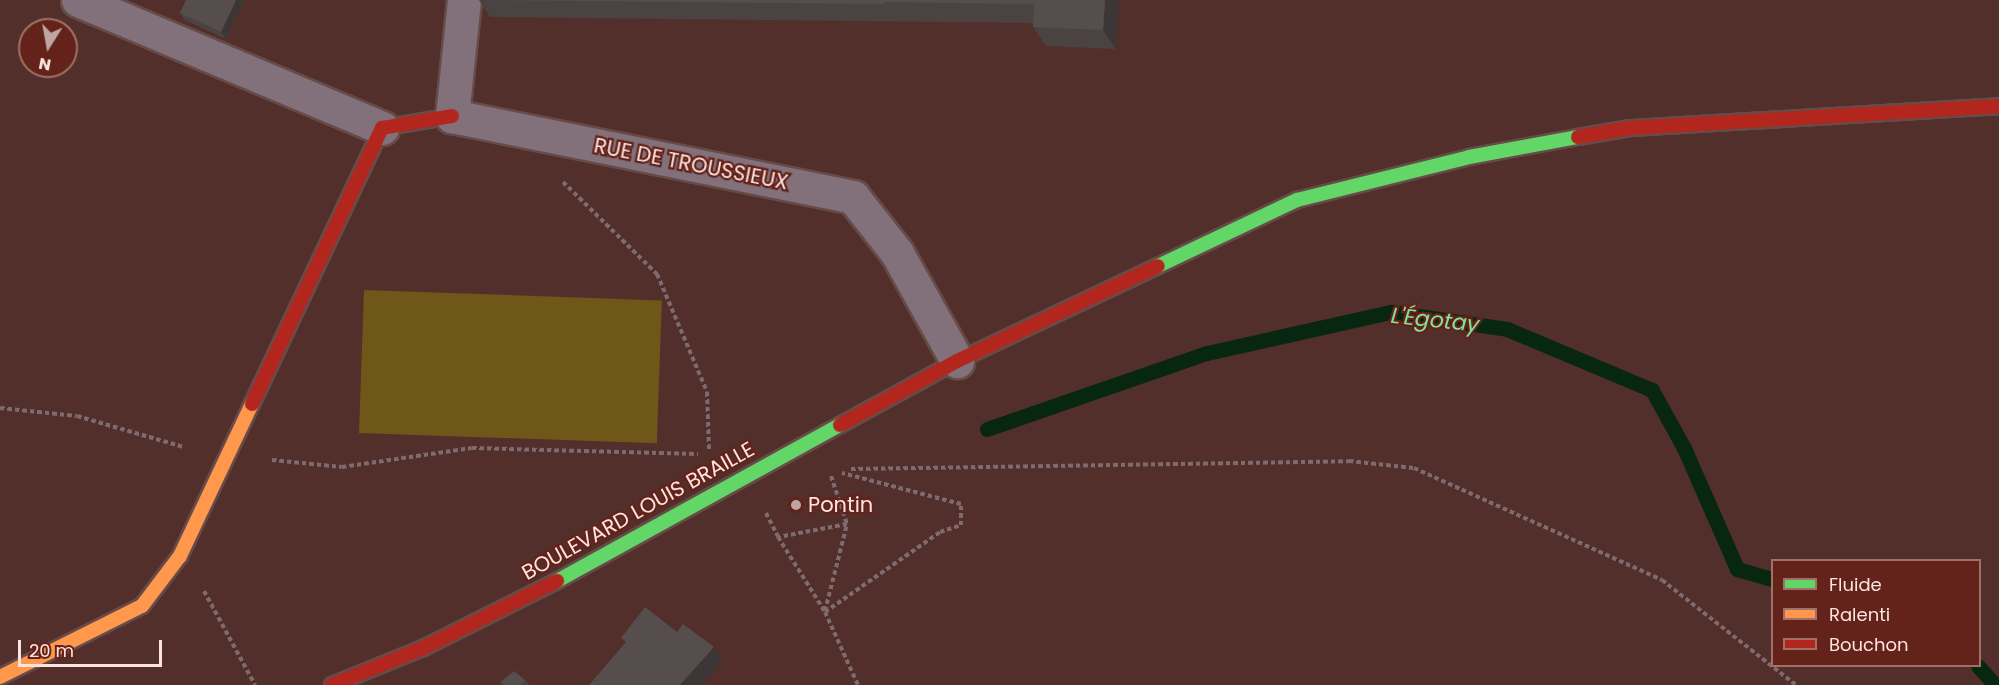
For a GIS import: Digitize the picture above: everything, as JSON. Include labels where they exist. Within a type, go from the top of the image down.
[{"type":"main road","name":"BOULEVARD LOUIS BRAILLE","points":[[332,685],[423,648],[531,595],[957,361],[1297,200],[1469,157],[1630,128],[1999,106]]},
{"type":"main road","points":[[0,677],[142,606],[180,556],[230,455],[382,128],[452,116]]},
{"type":"street","points":[[78,0],[382,128]]},
{"type":"street","points":[[452,116],[464,0]]},
{"type":"street","name":"RUE DE TROUSSIEUX","points":[[452,116],[853,197],[897,253],[957,361]]},
{"type":"path","points":[[0,408],[77,416],[189,448],[230,455],[342,467],[472,448],[709,454],[707,392],[657,274],[557,176]]},
{"type":"path","points":[[841,469],[1348,460],[1414,468],[1662,580],[1771,665]]},
{"type":"path","points":[[829,470],[961,504],[961,525],[940,532],[825,612],[847,524],[829,470]]},
{"type":"path","points":[[847,524],[778,537],[825,612],[858,685]]},
{"type":"path","points":[[207,595],[255,685]]},
{"type":"path","points":[[1773,667],[1796,685]]},
{"type":"shaded area","points":[[364,290],[662,300],[657,443],[359,433]]},
{"type":"building","points":[[186,0],[236,0],[221,32],[180,13]]},
{"type":"building","points":[[479,0],[884,0],[885,4]]},
{"type":"building","points":[[884,0],[1105,0],[1103,30],[1033,27],[1034,4],[884,2]]},
{"type":"building","points":[[645,607],[677,632],[683,624],[714,647],[680,685],[589,685],[626,642],[621,638]]},
{"type":"building","points":[[514,671],[525,680],[520,685],[504,685],[500,682]]},
{"type":"waterway","name":"L'Égotay","points":[[987,429],[1207,353],[1391,312],[1507,329],[1652,390],[1684,448],[1737,569],[1771,579]]},
{"type":"waterway","name":"L'Égotay","points":[[1979,667],[1995,685]]},
{"type":"traffic: fast","points":[[1158,266],[1297,200],[1469,157],[1578,137]]},
{"type":"traffic: fast","points":[[557,581],[840,425]]},
{"type":"traffic: slow","points":[[0,677],[142,606],[180,556],[252,404]]},
{"type":"traffic: jam","points":[[1578,137],[1630,128],[1999,106]]},
{"type":"traffic: jam","points":[[252,404],[382,128],[452,116]]},
{"type":"traffic: jam","points":[[840,425],[957,361],[1158,266]]},
{"type":"traffic: jam","points":[[332,685],[423,648],[557,581]]},
{"type":"place","name":"Pontin","points":[[796,505]]}]
